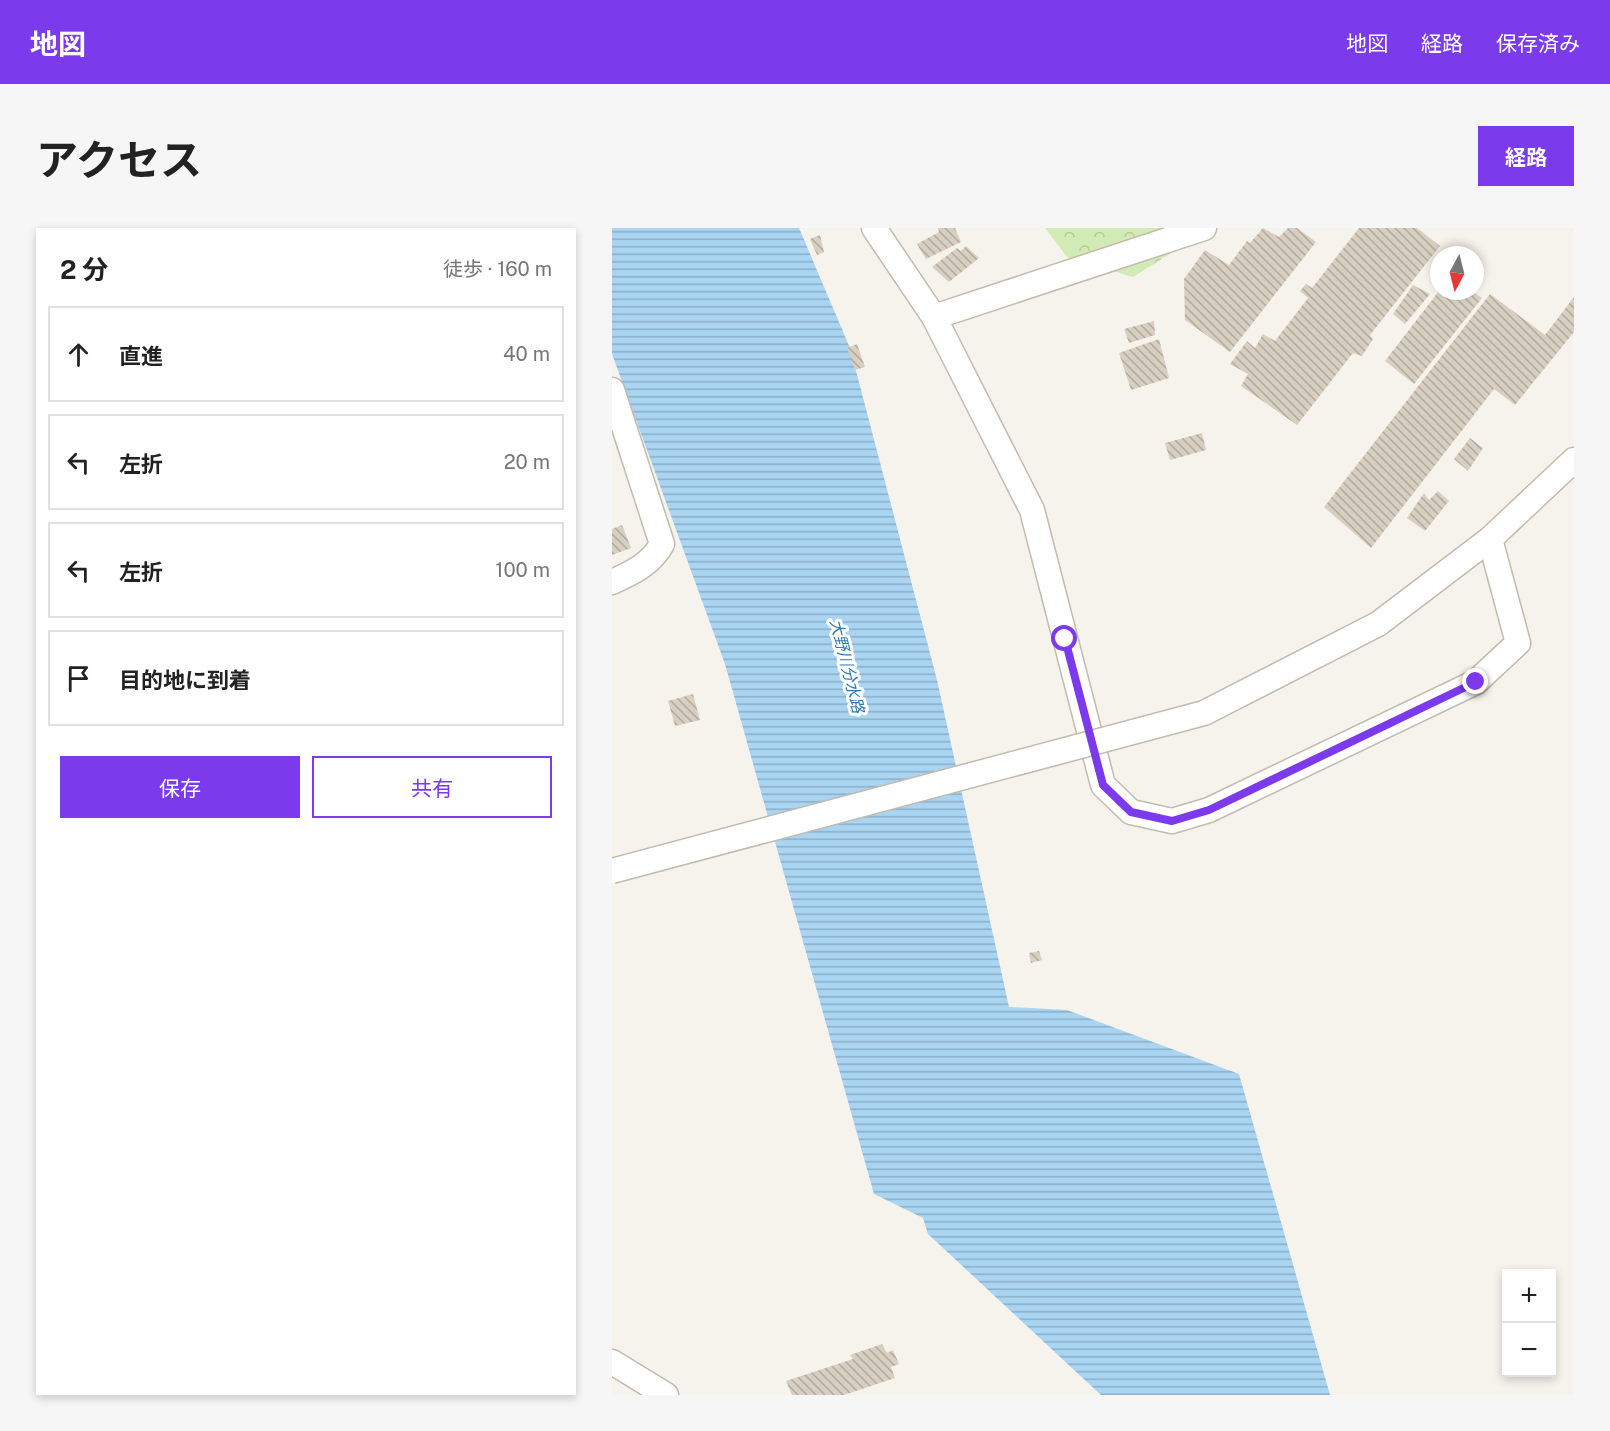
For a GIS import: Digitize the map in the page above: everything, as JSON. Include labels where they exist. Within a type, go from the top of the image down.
[{"type":"street","points":[[874,228],[934,317],[1032,510],[1103,785],[1131,812],[1172,821],[1209,810],[1476,682],[1518,643],[1490,539]]},
{"type":"street","points":[[934,317],[1204,228]]},
{"type":"street","points":[[612,390],[662,544],[656,556],[633,573],[612,582]]},
{"type":"street","points":[[612,871],[1204,713],[1378,624],[1490,539],[1574,460]]},
{"type":"street","points":[[612,1362],[666,1395]]},
{"type":"green space","points":[[1045,228],[1211,228],[1133,277],[1067,257]]},
{"type":"water","name":"大野川分水路","points":[[612,228],[799,228],[850,348],[937,680],[1009,1007],[1067,1010],[1239,1074],[1330,1395],[1101,1395],[928,1234],[923,1218],[874,1194],[725,664],[612,354]]},
{"type":"building","points":[[938,228],[955,228],[961,242],[926,259],[917,244],[939,232]]},
{"type":"building","points":[[1263,228],[1279,237],[1288,228],[1297,228],[1316,242],[1230,352],[1185,320],[1184,279],[1205,250],[1229,265],[1247,241],[1250,243]]},
{"type":"building","points":[[1359,228],[1417,228],[1440,246],[1430,246],[1430,259],[1370,335],[1373,339],[1362,356],[1353,353],[1297,425],[1241,386],[1248,374],[1230,364],[1247,341],[1255,348],[1263,334],[1275,341],[1308,298],[1300,291],[1306,284],[1312,288]]},
{"type":"building","points":[[820,235],[824,252],[817,255],[810,239]]},
{"type":"building","points":[[966,246],[979,258],[949,282],[932,267],[957,248],[961,251]]},
{"type":"building","points":[[1413,285],[1430,294],[1405,324],[1393,314]]},
{"type":"building","points":[[1490,294],[1545,335],[1574,297],[1574,332],[1515,405],[1494,389],[1371,548],[1324,507]]},
{"type":"building","points":[[1432,300],[1480,300],[1414,384],[1385,361]]},
{"type":"building","points":[[1154,321],[1155,335],[1129,343],[1124,329]]},
{"type":"building","points":[[1159,339],[1169,378],[1131,390],[1119,353]]},
{"type":"building","points":[[857,344],[865,367],[855,370],[847,348]]},
{"type":"building","points":[[1202,433],[1206,450],[1170,460],[1165,443]]},
{"type":"building","points":[[1470,438],[1483,448],[1468,471],[1454,459]]},
{"type":"building","points":[[1438,491],[1449,501],[1425,531],[1407,518],[1424,493],[1429,500]]},
{"type":"building","points":[[622,525],[631,548],[612,555],[612,529]]},
{"type":"building","points":[[693,694],[700,720],[675,726],[668,701]]},
{"type":"building","points":[[1039,951],[1042,960],[1031,963],[1029,953]]},
{"type":"building","points":[[882,1344],[887,1353],[893,1350],[899,1364],[891,1367],[895,1378],[844,1395],[792,1395],[786,1381],[853,1359],[850,1355]]},
{"type":"route","points":[[1065,639],[1103,785],[1131,812],[1172,821],[1209,810],[1476,682]]}]
